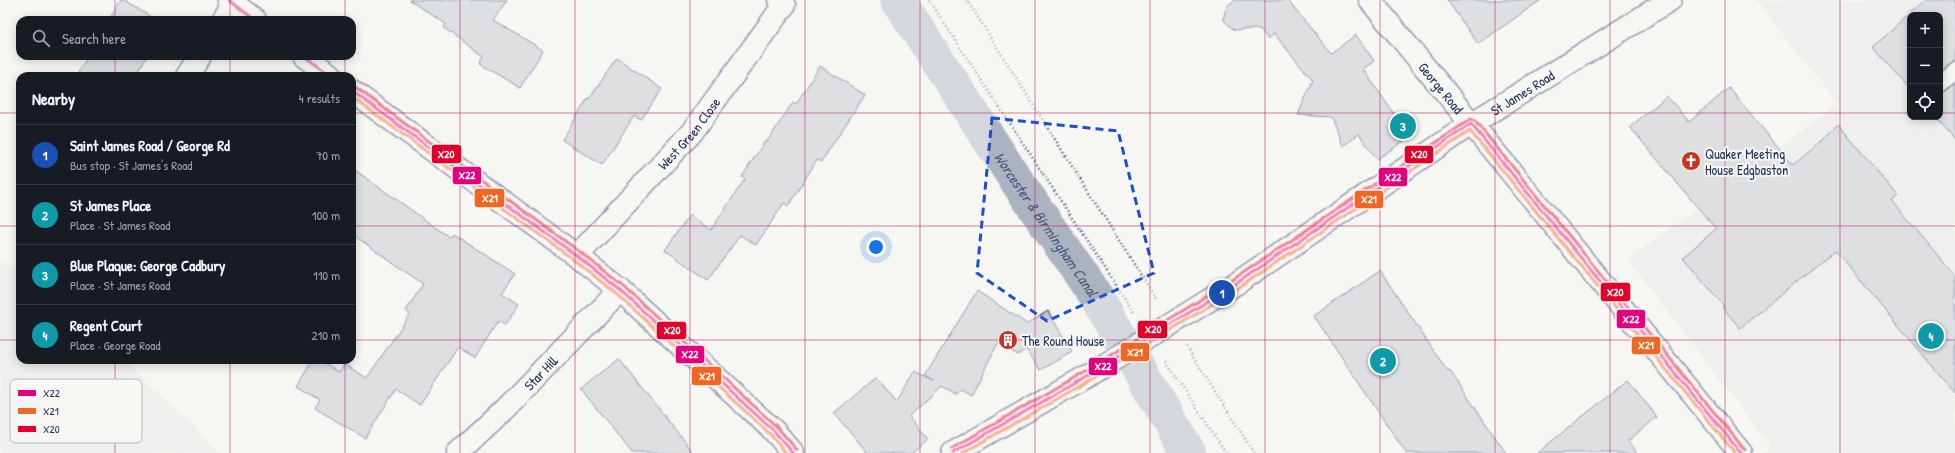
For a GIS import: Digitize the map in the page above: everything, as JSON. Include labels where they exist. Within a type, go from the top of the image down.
[{"type":"street","name":"West Green Close","points":[[577,256],[692,132],[784,5],[779,0]]},
{"type":"street","name":"George Road","points":[[1370,0],[1741,453]]},
{"type":"street","name":"St James Road","points":[[953,453],[1087,376],[1237,283],[1471,124],[1670,0]]},
{"type":"street","points":[[228,8],[246,16]]},
{"type":"street","points":[[190,72],[197,60]]},
{"type":"street","points":[[310,60],[326,72]]},
{"type":"street","points":[[356,94],[577,256],[620,290],[774,431],[793,453]]},
{"type":"street","name":"Star Hill","points":[[458,453],[504,410],[620,290]]},
{"type":"lane","points":[[1943,81],[1955,71]]},
{"type":"path","points":[[929,0],[1139,320]]},
{"type":"path","points":[[967,0],[1157,300]]},
{"type":"path","points":[[1186,346],[1254,453]]},
{"type":"path","points":[[1165,360],[1226,453]]},
{"type":"highlighted area","points":[[992,118],[1118,131],[1154,273],[1047,321],[977,273]]},
{"type":"shaded area","points":[[1756,0],[1955,0],[1955,453],[1762,453],[1770,446],[1628,260],[1837,104]]},
{"type":"shaded area","points":[[0,258],[16,269],[16,364],[128,364],[221,453],[0,453]]},
{"type":"building","points":[[121,0],[123,0],[149,16],[111,16]]},
{"type":"building","points":[[409,0],[507,0],[493,20],[543,50],[520,88],[480,64],[484,57],[444,28],[446,24]]},
{"type":"building","points":[[1235,0],[1287,0],[1331,53],[1356,35],[1374,61],[1363,69],[1410,137],[1377,159],[1359,134],[1343,146],[1331,117],[1298,115],[1313,80],[1274,34],[1268,39],[1260,29],[1234,30],[1223,19],[1227,6]]},
{"type":"building","points":[[1447,0],[1541,0],[1478,44]]},
{"type":"building","points":[[1926,0],[1955,0],[1955,62],[1943,69],[1943,12],[1912,12]]},
{"type":"building","points":[[1907,17],[1907,86],[1873,47]]},
{"type":"building","points":[[617,58],[662,89],[641,120],[634,116],[602,165],[562,140],[588,98],[589,99]]},
{"type":"building","points":[[86,60],[145,60],[138,72],[78,72]]},
{"type":"building","points":[[820,66],[865,95],[821,162],[817,160],[788,206],[784,203],[756,245],[740,235],[708,280],[665,250],[690,215],[711,230],[745,179],[742,177],[765,141],[767,142],[793,102],[796,104]]},
{"type":"building","points":[[1955,84],[1955,140],[1938,120],[1943,120],[1943,92]]},
{"type":"building","points":[[1729,88],[1793,165],[1826,138],[1838,124],[1898,196],[1892,201],[1955,276],[1955,393],[1835,250],[1740,328],[1722,307],[1724,306],[1683,257],[1716,229],[1630,127],[1667,96],[1689,122]]},
{"type":"building","points":[[356,171],[449,237],[452,233],[515,274],[502,293],[519,304],[505,325],[498,321],[475,358],[458,347],[420,405],[396,389],[365,438],[315,408],[320,400],[298,386],[312,364],[326,364],[339,372],[344,364],[367,378],[410,314],[406,311],[423,284],[356,237]]},
{"type":"building","points":[[1380,271],[1448,372],[1450,371],[1506,453],[1406,453],[1314,316]]},
{"type":"building","points":[[977,291],[1027,324],[1048,311],[1072,352],[1041,370],[1026,349],[1018,355],[998,343],[971,395],[961,389],[956,394],[942,386],[909,416],[928,439],[911,453],[868,453],[834,413],[876,378],[897,402],[915,372],[934,381],[925,376]]},
{"type":"building","points":[[619,359],[694,453],[632,453],[581,389]]},
{"type":"building","points":[[1628,380],[1657,417],[1628,441],[1638,453],[1537,453]]},
{"type":"waterway","name":"Worcester & Birmingham Canal","points":[[898,0],[1014,177],[1093,292],[1189,453]]},
{"type":"transit line","name":"X22","points":[[229,0],[250,16]]},
{"type":"transit line","name":"X22","points":[[310,60],[326,72]]},
{"type":"transit line","name":"X20","points":[[356,88],[580,252],[623,286],[777,427],[797,450]]},
{"type":"transit line","name":"X22","points":[[356,94],[577,256],[620,290],[774,431],[793,453]]},
{"type":"transit line","name":"X21","points":[[356,100],[574,260],[617,294],[770,434],[786,453]]},
{"type":"transit line","name":"X20","points":[[951,449],[1084,372],[1234,279],[1471,119],[1475,121],[1745,450]]},
{"type":"transit line","name":"X22","points":[[953,453],[1087,376],[1237,283],[1471,124],[1741,453]]},
{"type":"transit line","name":"X21","points":[[963,453],[1090,380],[1240,287],[1470,131],[1735,453]]},
{"type":"place","name":"Blue Plaque: George Cadbury","points":[[1403,126]]},
{"type":"place","name":"Quaker Meeting House Edgbaston","points":[[1691,161]]},
{"type":"place","name":"Saint James Road / George Rd","points":[[1222,293]]},
{"type":"place","name":"Regent Court","points":[[1931,336]]},
{"type":"place","name":"The Round House","points":[[1008,340]]},
{"type":"place","name":"St James Place","points":[[1383,361]]}]
